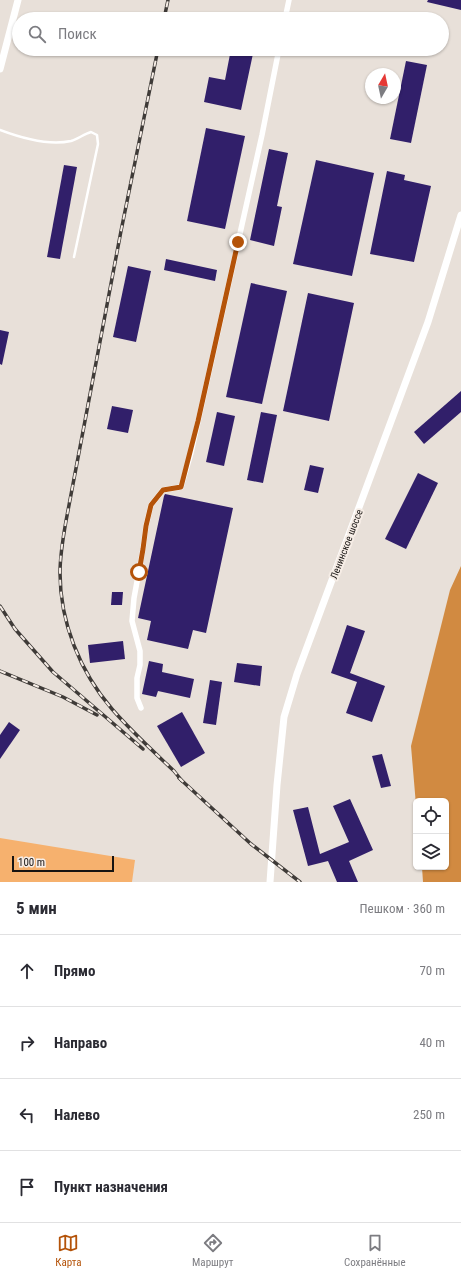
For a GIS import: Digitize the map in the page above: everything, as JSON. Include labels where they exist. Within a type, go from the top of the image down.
[{"type":"street","points":[[15,12],[18,0]]},
{"type":"street","points":[[286,12],[289,0]]},
{"type":"street","points":[[0,69],[12,23]]},
{"type":"street","points":[[142,708],[137,698],[137,678],[140,665],[140,652],[132,621],[134,598],[146,526],[151,505],[163,490],[181,487],[191,453],[262,135],[278,56]]},
{"type":"street","name":"Ленинское шоссе","points":[[270,882],[277,785],[284,717],[297,674],[428,322],[461,215]]},
{"type":"lane","points":[[0,130],[32,140],[45,141],[71,141],[91,132],[97,135],[98,144],[74,257]]},
{"type":"shaded area","points":[[461,566],[461,882],[423,882],[422,870],[449,870],[449,798],[415,798],[411,746],[450,590]]},
{"type":"shaded area","points":[[0,838],[135,860],[132,882],[0,882]]},
{"type":"building","points":[[428,0],[461,0],[461,10],[427,2]]},
{"type":"building","points":[[230,56],[253,56],[241,110],[204,102],[209,77],[225,80]]},
{"type":"building","points":[[406,61],[427,65],[411,143],[390,139],[397,104],[401,104],[401,85]]},
{"type":"building","points":[[206,128],[245,136],[225,229],[187,221]]},
{"type":"building","points":[[269,149],[288,153],[277,206],[282,207],[274,246],[250,240]]},
{"type":"building","points":[[316,160],[374,173],[352,276],[293,264]]},
{"type":"building","points":[[64,165],[77,167],[60,259],[47,257]]},
{"type":"building","points":[[387,171],[405,175],[404,180],[431,186],[414,262],[370,254]]},
{"type":"building","points":[[166,259],[217,270],[215,281],[164,270]]},
{"type":"building","points":[[128,266],[151,271],[136,342],[113,337]]},
{"type":"building","points":[[251,283],[287,291],[262,404],[226,397]]},
{"type":"building","points":[[308,293],[354,303],[329,421],[283,411]]},
{"type":"building","points":[[0,330],[9,332],[2,365],[0,364]]},
{"type":"building","points":[[461,391],[461,412],[424,444],[414,432]]},
{"type":"building","points":[[112,406],[133,410],[128,433],[107,429]]},
{"type":"building","points":[[217,412],[235,416],[224,466],[206,462]]},
{"type":"building","points":[[261,412],[277,415],[263,483],[247,480]]},
{"type":"building","points":[[310,465],[324,468],[318,493],[304,490]]},
{"type":"building","points":[[418,473],[438,483],[406,549],[385,539]]},
{"type":"building","points":[[165,494],[233,508],[206,633],[193,630],[188,649],[147,640],[151,621],[138,618]]},
{"type":"building","points":[[112,592],[123,592],[122,605],[111,605]]},
{"type":"building","points":[[347,625],[365,631],[350,673],[385,686],[372,722],[346,713],[357,682],[331,673]]},
{"type":"building","points":[[123,641],[125,659],[90,663],[88,645]]},
{"type":"building","points":[[149,661],[163,664],[162,672],[194,679],[190,698],[158,691],[156,697],[142,694]]},
{"type":"building","points":[[237,663],[262,666],[260,686],[234,682]]},
{"type":"building","points":[[210,680],[222,682],[216,725],[203,723]]},
{"type":"building","points":[[182,712],[205,753],[181,767],[157,726]]},
{"type":"building","points":[[9,722],[20,730],[0,759],[0,735]]},
{"type":"building","points":[[382,754],[391,786],[381,788],[372,756]]},
{"type":"building","points":[[350,799],[373,850],[349,861],[358,882],[337,882],[328,861],[308,866],[293,810],[308,807],[320,854],[349,842],[333,806]]},
{"type":"railway","points":[[165,12],[168,0]]},
{"type":"railway","points":[[157,56],[121,231],[66,521],[61,553],[60,573],[61,591],[68,628],[81,663],[90,679],[119,717],[174,771],[182,781]]},
{"type":"railway","points":[[0,606],[15,629],[53,672],[143,749]]},
{"type":"railway","points":[[0,671],[63,697],[97,715]]},
{"type":"railway","points":[[179,778],[251,844],[300,882]]},
{"type":"route","points":[[139,572],[146,526],[151,505],[163,490],[181,487],[191,453],[238,242]]}]
